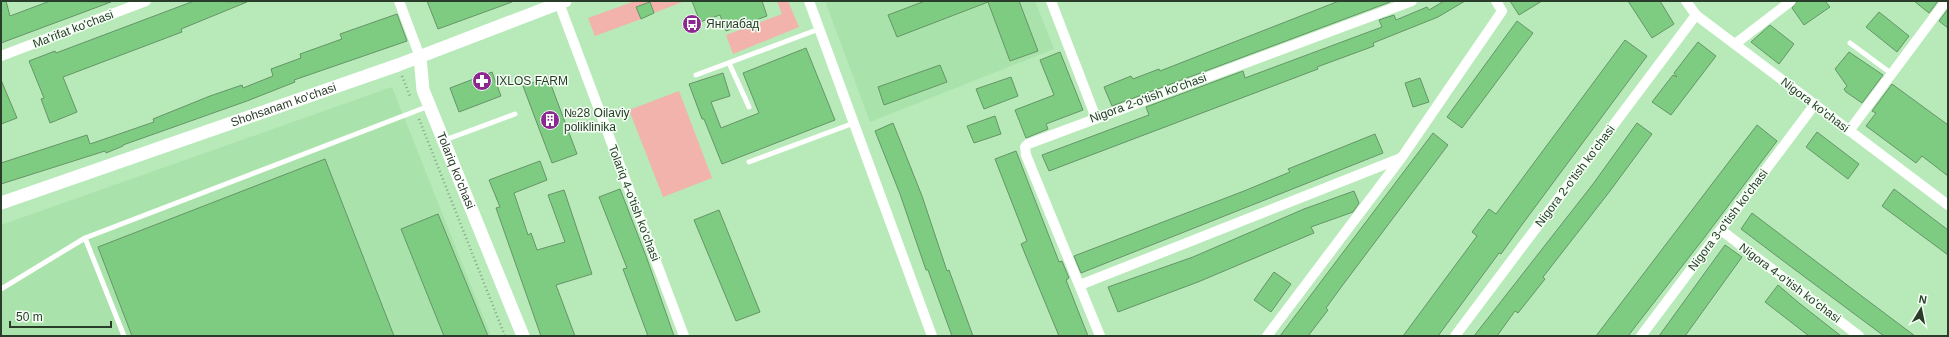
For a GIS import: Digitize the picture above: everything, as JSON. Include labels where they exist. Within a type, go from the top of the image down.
[{"type":"street","name":"Ma'rifat ko'chasi","points":[[1,56],[146,1]]},
{"type":"street","name":"Tolariq ko'chasi","points":[[399,1],[420,57],[423,90],[523,336]]},
{"type":"street","points":[[809,1],[932,336]]},
{"type":"street","points":[[1051,1],[1096,118]]},
{"type":"street","name":"Nigora 2-o'tish ko'chasi","points":[[1100,336],[1026,155],[1025,147],[1028,144],[1096,118],[1412,1]]},
{"type":"street","points":[[1267,336],[1402,157],[1500,14],[1502,9],[1496,1]]},
{"type":"street","name":"Nigora ko'chasi","points":[[1686,1],[1696,15],[1948,205]]},
{"type":"street","points":[[1735,44],[1791,1]]},
{"type":"street","points":[[1849,131],[1946,1]]},
{"type":"street","name":"Shohsanam ko'chasi","points":[[1,203],[420,57],[562,2]]},
{"type":"street","name":"Tolariq 4-o'tish ko'chasi","points":[[562,2],[684,336]]},
{"type":"street","name":"Nigora 2-o'tish ko'chasi","points":[[1454,336],[1696,15]]},
{"type":"street","name":"Nigora 3-o'tish ko'chasi","points":[[1641,336],[1815,104]]},
{"type":"street","points":[[1080,285],[1402,157]]},
{"type":"street","name":"Nigora 4-o'tish ko'chasi","points":[[1721,230],[1859,336]]},
{"type":"lane","points":[[696,75],[819,29]]},
{"type":"lane","points":[[1850,43],[1892,74]]},
{"type":"lane","points":[[729,63],[749,108]]},
{"type":"lane","points":[[1,289],[85,238],[430,106]]},
{"type":"lane","points":[[444,141],[515,114]]},
{"type":"lane","points":[[749,162],[854,123]]},
{"type":"lane","points":[[85,238],[124,336]]},
{"type":"shaded area","points":[[635,1],[685,1],[654,13],[650,2],[637,7],[641,19],[595,36],[588,18]]},
{"type":"shaded area","points":[[777,1],[788,1],[799,27],[733,54],[726,35],[782,14]]},
{"type":"shaded area","points":[[825,1],[1035,1],[1054,49],[870,122]]},
{"type":"shaded area","points":[[392,87],[491,336],[1,336],[1,225]]},
{"type":"shaded area","points":[[679,91],[712,178],[663,197],[629,110]]},
{"type":"building","points":[[1,1],[6,1],[10,16],[50,1],[111,2],[1,43]]},
{"type":"building","points":[[194,1],[247,2],[181,29],[182,32],[63,77],[77,112],[50,123],[41,99],[44,98],[29,61],[55,51],[56,53]]},
{"type":"building","points":[[427,1],[511,1],[512,2],[438,29]]},
{"type":"building","points":[[692,1],[762,1],[767,16],[726,31],[720,15],[700,22]]},
{"type":"building","points":[[925,1],[1019,1],[1038,51],[1010,61],[988,2],[897,37],[888,15]]},
{"type":"building","points":[[1339,1],[1390,2],[1112,106],[1104,87],[1131,76],[1133,79],[1159,69],[1160,71]]},
{"type":"building","points":[[1444,1],[1465,1],[1438,17],[1373,43],[1374,46],[1317,67],[1318,69],[1049,171],[1042,155],[1149,115],[1146,107],[1243,71],[1245,78],[1382,27],[1379,20],[1394,15],[1396,20],[1427,7],[1429,10]]},
{"type":"building","points":[[1510,1],[1542,1],[1519,15]]},
{"type":"building","points":[[1628,1],[1660,1],[1674,24],[1652,38]]},
{"type":"building","points":[[1797,1],[1825,1],[1830,7],[1804,25],[1792,8]]},
{"type":"building","points":[[1914,1],[1938,1],[1929,13]]},
{"type":"building","points":[[650,2],[654,13],[641,19],[636,7]]},
{"type":"building","points":[[1948,9],[1948,28],[1939,21]]},
{"type":"building","points":[[1879,12],[1909,36],[1897,52],[1866,27]]},
{"type":"building","points":[[397,14],[407,41],[294,80],[295,82],[247,101],[123,145],[106,153],[105,151],[1,184],[1,163],[87,135],[90,144],[154,122],[153,119],[210,96],[242,85],[243,88],[273,76],[271,69],[301,58],[300,54],[342,39],[340,34]]},
{"type":"building","points":[[1517,21],[1533,33],[1462,128],[1447,117]]},
{"type":"building","points":[[1770,25],[1794,44],[1779,64],[1751,42]]},
{"type":"building","points":[[1625,40],[1647,56],[1501,254],[1499,253],[1438,336],[1403,336],[1477,236],[1472,232],[1489,209],[1496,214]]},
{"type":"building","points":[[1698,42],[1716,56],[1671,115],[1652,102],[1673,75],[1677,77],[1674,73]]},
{"type":"building","points":[[806,48],[835,120],[722,164],[704,119],[702,119],[689,84],[723,73],[730,96],[711,102],[721,128],[759,113],[743,73]]},
{"type":"building","points":[[1060,52],[1083,110],[1046,124],[1048,129],[1026,138],[1015,110],[1054,95],[1040,60]]},
{"type":"building","points":[[1849,52],[1883,75],[1862,103],[1846,92],[1844,89],[1847,86],[1835,69]]},
{"type":"building","points":[[940,65],[947,82],[884,105],[878,87]]},
{"type":"building","points":[[492,72],[501,96],[459,112],[450,88]]},
{"type":"building","name":"№28 Oilaviy poliklinika","points":[[548,77],[577,154],[552,163],[523,86]]},
{"type":"building","points":[[1011,77],[1018,96],[984,109],[976,89]]},
{"type":"building","points":[[1420,78],[1429,102],[1413,107],[1405,83]]},
{"type":"building","points":[[1,80],[17,118],[1,124]]},
{"type":"building","points":[[1892,84],[1948,125],[1948,176],[1922,156],[1916,163],[1866,126],[1876,113],[1872,111]]},
{"type":"building","points":[[995,116],[1001,134],[974,143],[967,126]]},
{"type":"building","points":[[893,123],[922,196],[947,271],[949,270],[973,336],[952,336],[928,270],[926,270],[900,194],[875,131]]},
{"type":"building","points":[[1637,123],[1652,134],[1543,277],[1545,279],[1518,313],[1515,311],[1497,336],[1474,336],[1593,184]]},
{"type":"building","points":[[1757,125],[1777,141],[1704,238],[1628,336],[1596,336]]},
{"type":"building","points":[[1817,132],[1859,164],[1848,179],[1806,147]]},
{"type":"building","points":[[1433,133],[1448,145],[1326,308],[1328,310],[1308,336],[1280,336]]},
{"type":"building","points":[[1375,134],[1383,153],[1081,273],[1074,256],[1244,191],[1290,172],[1288,169]]},
{"type":"building","points":[[1016,151],[1059,262],[1062,261],[1069,278],[1066,280],[1088,336],[1059,336],[1021,244],[1027,241],[995,159]]},
{"type":"building","points":[[325,159],[394,336],[132,336],[98,247]]},
{"type":"building","points":[[540,161],[547,180],[514,193],[528,235],[531,233],[537,250],[565,242],[548,195],[564,190],[592,274],[556,285],[575,336],[541,336],[496,208],[500,207],[489,180]]},
{"type":"building","points":[[620,189],[646,256],[674,336],[648,336],[623,269],[627,268],[599,197]]},
{"type":"building","points":[[1894,189],[1948,230],[1948,255],[1882,206]]},
{"type":"building","points":[[1354,191],[1359,203],[1353,212],[1311,227],[1314,233],[1198,282],[1118,312],[1108,287],[1193,257],[1304,209]]},
{"type":"building","points":[[719,210],[760,312],[736,321],[694,220]]},
{"type":"building","points":[[1752,213],[1915,336],[1884,336],[1790,266],[1741,229]]},
{"type":"building","points":[[438,214],[488,336],[444,336],[401,229]]},
{"type":"building","points":[[1725,245],[1742,257],[1685,336],[1659,336]]},
{"type":"building","points":[[1274,272],[1291,284],[1271,312],[1254,300]]},
{"type":"building","points":[[1778,285],[1841,336],[1809,336],[1765,302]]},
{"type":"place","name":"Янгиабад","points":[[692,24]]},
{"type":"place","name":"IXLOS FARM","points":[[482,81]]},
{"type":"place","name":"№28 Oilaviy poliklinika","points":[[550,120]]}]
